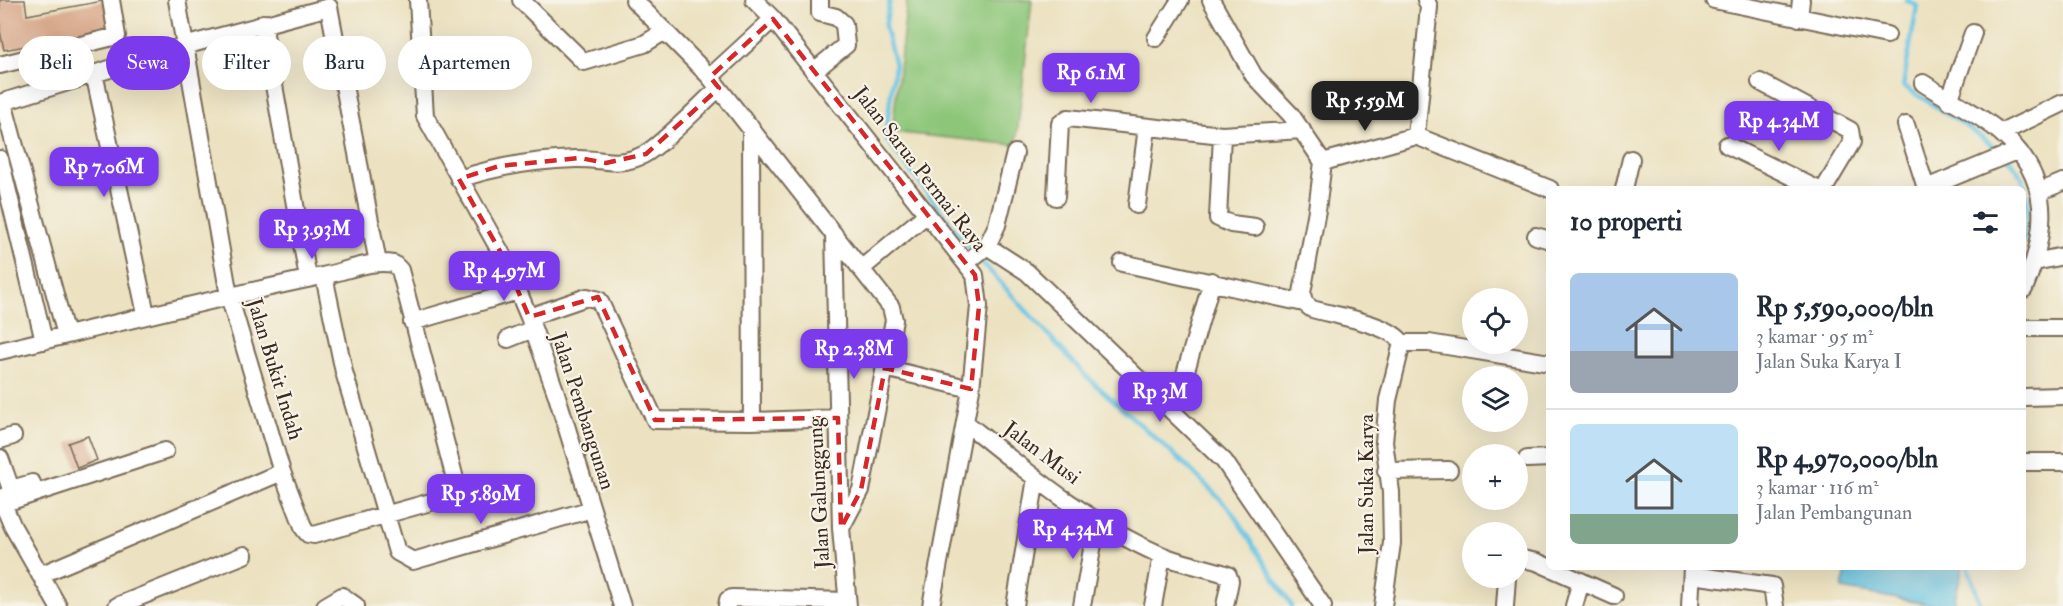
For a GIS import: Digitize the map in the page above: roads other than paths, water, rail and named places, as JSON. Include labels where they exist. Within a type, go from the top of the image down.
[{"type":"street","points":[[0,64],[117,36],[111,0]]},
{"type":"street","name":"Jalan Bukit Indah","points":[[177,0],[182,36]]},
{"type":"street","name":"Jalan Pembangunan","points":[[418,0],[425,116],[505,260],[531,323],[556,393],[622,606]]},
{"type":"street","points":[[521,0],[584,62],[644,44],[665,31]]},
{"type":"street","points":[[634,0],[715,82],[861,268],[894,314],[861,490],[841,528]]},
{"type":"street","name":"Jalan Sarua Permai Raya","points":[[754,0],[773,19],[927,214],[976,255],[975,275],[979,289],[972,389],[931,606]]},
{"type":"street","points":[[814,71],[846,45],[844,24],[836,17],[820,13],[820,0]]},
{"type":"street","points":[[1156,38],[1180,0]]},
{"type":"street","points":[[1211,0],[1254,76],[1302,130],[1323,162],[1302,293],[1304,303]]},
{"type":"street","points":[[1416,136],[1429,7],[1426,0]]},
{"type":"street","points":[[1714,0],[1733,2],[1799,18],[1887,35]]},
{"type":"street","points":[[1799,18],[1801,0]]},
{"type":"street","points":[[190,44],[324,6],[328,7],[331,11],[378,263]]},
{"type":"street","points":[[459,179],[499,166],[580,158],[606,163],[628,161],[646,154],[773,19]]},
{"type":"street","points":[[263,23],[316,277],[397,552],[413,561],[592,509]]},
{"type":"street","points":[[1949,101],[1973,33]]},
{"type":"street","points":[[106,69],[94,73],[146,315]]},
{"type":"street","name":"Jalan Bukit Indah","points":[[190,79],[229,296],[282,472],[308,534],[314,535],[385,514]]},
{"type":"street","points":[[1760,82],[1850,130],[1852,142],[1826,186]]},
{"type":"street","points":[[1923,83],[2001,133],[2011,153],[2028,166],[2041,191],[2042,210],[2035,262],[2026,284]]},
{"type":"street","points":[[42,90],[2,103],[66,335]]},
{"type":"street","points":[[2001,133],[2063,103]]},
{"type":"street","points":[[1056,197],[1060,124],[1068,118],[1222,135],[1302,130]]},
{"type":"street","points":[[1906,125],[1924,186]]},
{"type":"street","points":[[751,127],[752,421]]},
{"type":"street","points":[[1137,205],[1147,127]]},
{"type":"street","points":[[1222,135],[1218,218],[1231,224],[1255,227]]},
{"type":"street","points":[[1323,162],[1416,136],[1546,187]]},
{"type":"street","points":[[1727,145],[1811,186]]},
{"type":"street","points":[[1015,153],[997,225],[976,255],[1027,272],[1224,461],[1323,606]]},
{"type":"street","points":[[1932,186],[2011,153]]},
{"type":"street","points":[[1625,186],[1631,159]]},
{"type":"street","points":[[1,166],[44,341]]},
{"type":"street","points":[[2041,191],[2063,182]]},
{"type":"street","points":[[861,268],[927,214]]},
{"type":"street","name":"Jalan Galunggung","points":[[834,234],[841,528],[848,604]]},
{"type":"street","points":[[2035,262],[2063,256]]},
{"type":"street","points":[[0,351],[146,315],[378,263],[394,264],[400,270],[412,322],[460,492],[458,496],[385,514]]},
{"type":"street","points":[[1122,263],[1304,303],[1312,309],[1382,329],[1398,338],[1402,343],[1429,343],[1546,362]]},
{"type":"street","points":[[1185,374],[1212,281]]},
{"type":"street","points":[[412,322],[518,291]]},
{"type":"street","points":[[508,339],[531,323],[587,297],[599,300],[615,328],[655,420],[752,421],[838,418]]},
{"type":"street","points":[[2026,328],[2063,328]]},
{"type":"street","name":"Jalan Suka Karya","points":[[1383,606],[1392,543],[1391,492],[1386,471],[1384,442],[1388,399],[1402,343]]},
{"type":"street","points":[[885,368],[972,389]]},
{"type":"street","points":[[2026,397],[2063,396]]},
{"type":"street","name":"Jalan Musi","points":[[966,423],[1036,478],[1097,521],[1162,555],[1228,575],[1230,581],[1225,606]]},
{"type":"street","points":[[58,606],[40,575],[6,529],[1,501],[165,451]]},
{"type":"street","points":[[0,458],[11,489],[72,470]]},
{"type":"street","points":[[1528,459],[1546,458]]},
{"type":"street","points":[[2026,462],[2063,462]]},
{"type":"street","points":[[1386,471],[1449,470]]},
{"type":"street","points":[[40,575],[282,472]]},
{"type":"street","points":[[1015,606],[1036,478]]},
{"type":"street","points":[[1082,606],[1097,521]]},
{"type":"street","points":[[117,606],[244,555]]},
{"type":"street","points":[[1153,606],[1162,555]]},
{"type":"street","points":[[1528,560],[1546,566]]},
{"type":"street","points":[[1556,570],[1614,596]]},
{"type":"street","points":[[1690,606],[1692,571],[1772,586],[1775,606]]},
{"type":"street","points":[[1574,606],[1581,581]]},
{"type":"street","points":[[1505,606],[1506,588]]},
{"type":"street","points":[[325,606],[342,596],[356,606]]},
{"type":"street","points":[[727,606],[728,600],[732,598],[848,604]]},
{"type":"water","points":[[1846,570],[1962,570],[1953,606],[1938,606],[1842,589]]},
{"type":"waterway","points":[[890,0],[885,27],[895,65],[885,138],[972,252]]},
{"type":"waterway","points":[[1907,0],[1917,6],[1903,86],[1962,123],[2001,152]]},
{"type":"waterway","points":[[2007,158],[2015,166],[2025,186]]},
{"type":"waterway","points":[[2026,192],[2028,208],[2026,230]]},
{"type":"waterway","points":[[978,258],[1086,376],[1189,468],[1230,509],[1292,606]]},
{"type":"waterway","points":[[1969,570],[1981,606]]}]
